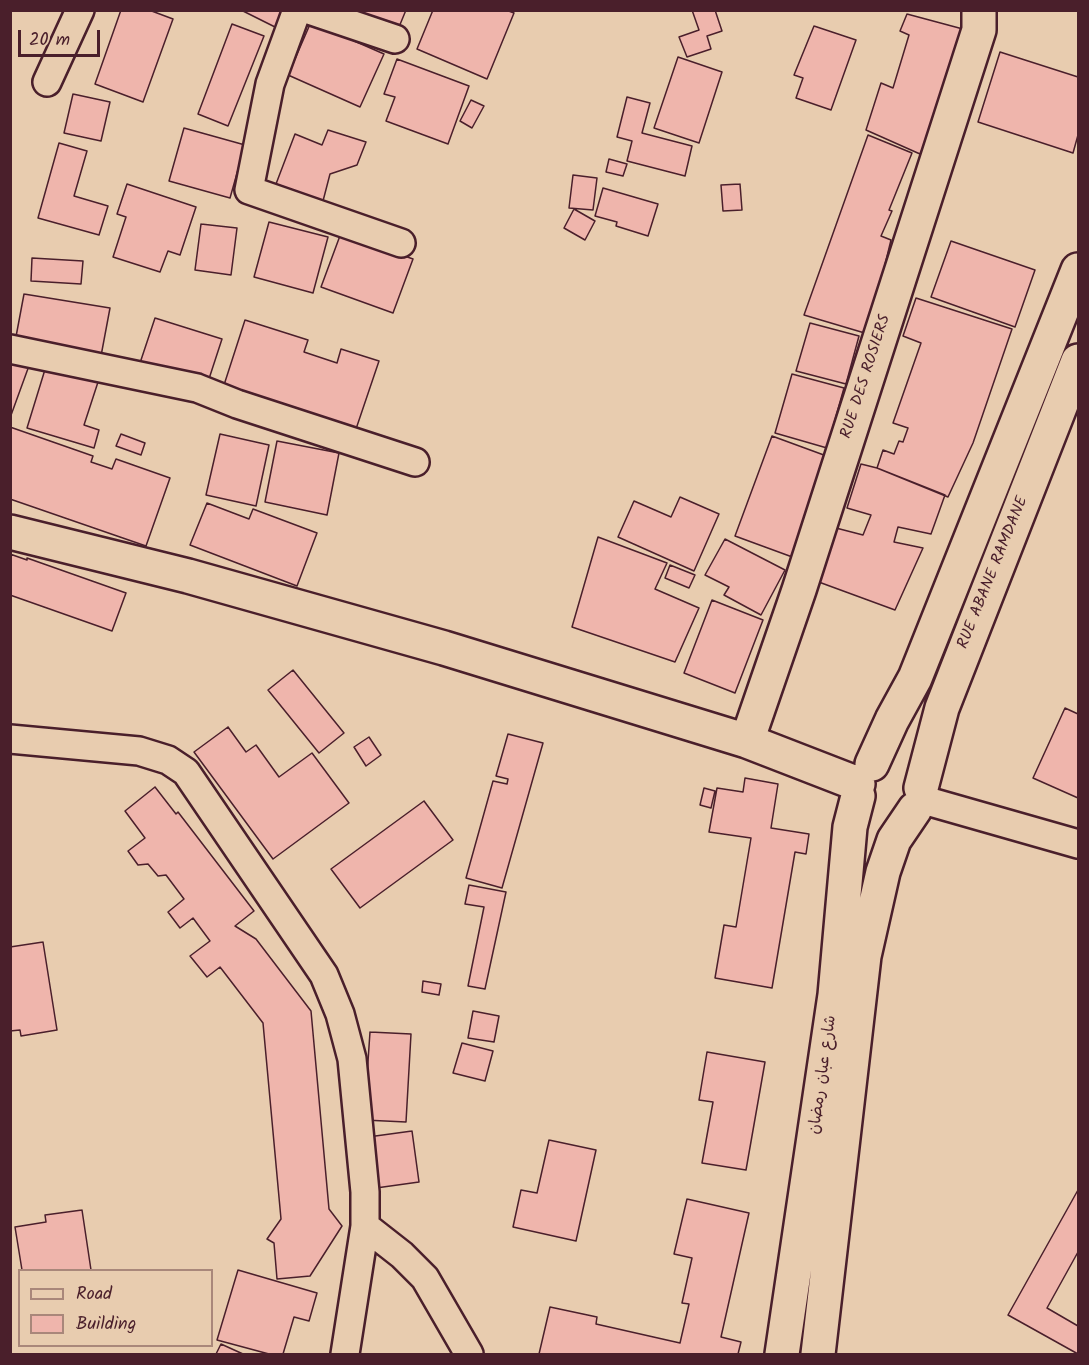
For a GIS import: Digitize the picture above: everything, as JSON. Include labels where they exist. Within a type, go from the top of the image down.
[{"type":"street","points":[[47,82],[80,10]]},
{"type":"street","points":[[297,10],[270,84],[249,190],[401,243]]},
{"type":"street","points":[[309,10],[395,39]]},
{"type":"street","name":"RUE DES ROSIERS","points":[[747,741],[799,590],[979,30],[978,10]]},
{"type":"street","name":"شارع عبان رمضان","points":[[782,1354],[835,995],[850,827],[862,781],[915,678],[1078,270]]},
{"type":"street","points":[[10,349],[197,388],[237,404],[415,462]]},
{"type":"street","name":"RUE ABANE RAMDANE","points":[[919,798],[942,708],[1078,362]]},
{"type":"street","points":[[10,532],[188,576],[444,648],[747,741],[862,781]]},
{"type":"street","points":[[12,737],[139,751],[168,760],[186,772],[324,975],[340,1014],[352,1059],[365,1192],[365,1226],[345,1354]]},
{"type":"street","points":[[882,759],[894,759],[912,768],[918,777],[919,798],[908,816],[886,823],[868,814],[861,806],[862,781],[882,759]]},
{"type":"street","points":[[919,798],[1078,844]]},
{"type":"street","name":"شارع عبان رمضان","points":[[818,1354],[864,956],[883,872],[894,840],[919,798]]},
{"type":"street","points":[[365,1226],[402,1255],[425,1278],[469,1354]]},
{"type":"building","points":[[121,10],[149,10],[173,19],[143,102],[95,84]]},
{"type":"building","points":[[241,10],[286,10],[277,28]]},
{"type":"building","points":[[351,10],[406,10],[399,27]]},
{"type":"building","points":[[433,10],[506,10],[514,13],[487,79],[417,49]]},
{"type":"building","points":[[692,10],[715,10],[722,31],[707,36],[711,49],[687,57],[679,37],[699,30]]},
{"type":"building","points":[[907,14],[974,32],[920,154],[866,130],[881,83],[893,88],[909,35],[900,31]]},
{"type":"building","points":[[311,22],[384,54],[360,107],[288,75]]},
{"type":"building","points":[[232,24],[264,36],[228,126],[198,114]]},
{"type":"building","points":[[814,26],[856,40],[831,110],[796,98],[803,78],[794,75]]},
{"type":"building","points":[[1000,52],[1078,77],[1078,135],[1073,153],[978,122]]},
{"type":"building","points":[[678,57],[722,72],[699,143],[654,128]]},
{"type":"building","points":[[397,59],[469,86],[448,144],[386,121],[395,97],[384,94]]},
{"type":"building","points":[[73,94],[110,102],[101,141],[64,133]]},
{"type":"building","points":[[627,97],[650,103],[642,133],[692,146],[685,176],[627,161],[632,141],[617,137]]},
{"type":"building","points":[[471,100],[484,106],[472,128],[460,121]]},
{"type":"building","points":[[184,128],[245,145],[230,198],[169,181]]},
{"type":"building","points":[[328,130],[366,142],[357,165],[330,174],[323,201],[276,184],[295,134],[322,145]]},
{"type":"building","points":[[868,135],[912,153],[881,236],[891,240],[868,334],[804,315]]},
{"type":"building","points":[[59,143],[87,151],[74,196],[108,206],[99,235],[38,218]]},
{"type":"building","points":[[609,159],[627,164],[623,176],[606,172]]},
{"type":"building","points":[[573,175],[597,178],[593,210],[569,208]]},
{"type":"building","points":[[127,184],[196,207],[180,255],[168,251],[160,272],[113,257],[126,217],[117,214]]},
{"type":"building","points":[[740,184],[742,210],[723,211],[721,185]]},
{"type":"building","points":[[603,188],[658,204],[648,236],[616,226],[617,222],[595,216]]},
{"type":"building","points":[[574,209],[595,221],[585,240],[564,228]]},
{"type":"building","points":[[269,222],[328,237],[313,293],[254,277]]},
{"type":"building","points":[[201,224],[237,228],[231,275],[195,270]]},
{"type":"building","points":[[341,233],[413,259],[393,313],[321,287]]},
{"type":"building","points":[[951,241],[1035,270],[1015,327],[931,297]]},
{"type":"building","points":[[32,258],[83,261],[81,284],[31,281]]},
{"type":"building","points":[[24,294],[110,308],[101,356],[15,342]]},
{"type":"building","points":[[916,298],[1012,329],[973,443],[948,497],[877,468],[883,450],[894,454],[899,441],[903,442],[908,428],[893,423],[921,343],[903,336]]},
{"type":"building","points":[[155,318],[222,339],[206,388],[139,366]]},
{"type":"building","points":[[245,320],[308,340],[304,352],[337,363],[341,349],[379,361],[356,429],[224,385]]},
{"type":"building","points":[[810,323],[859,336],[846,384],[796,371]]},
{"type":"building","points":[[10,356],[30,363],[10,418]]},
{"type":"building","points":[[47,363],[99,379],[84,425],[99,430],[94,448],[27,428]]},
{"type":"building","points":[[792,374],[844,388],[827,448],[775,433]]},
{"type":"building","points":[[10,427],[93,456],[91,462],[112,469],[116,459],[170,478],[146,546],[10,499]]},
{"type":"building","points":[[121,434],[145,443],[141,455],[116,446]]},
{"type":"building","points":[[220,434],[269,445],[256,506],[206,495]]},
{"type":"building","points":[[772,436],[832,458],[795,558],[735,536]]},
{"type":"building","points":[[277,441],[339,453],[327,515],[265,502]]},
{"type":"building","points":[[861,464],[945,495],[931,534],[898,527],[894,542],[923,548],[895,610],[816,581],[836,528],[863,535],[871,515],[847,508]]},
{"type":"building","points":[[680,497],[719,514],[694,571],[618,537],[634,501],[671,517]]},
{"type":"building","points":[[207,503],[249,519],[253,509],[317,533],[297,586],[190,545]]},
{"type":"building","points":[[598,537],[667,563],[655,589],[699,608],[675,662],[572,627]]},
{"type":"building","points":[[725,539],[785,570],[761,615],[724,595],[729,587],[705,575]]},
{"type":"building","points":[[10,554],[126,593],[112,631],[10,595]]},
{"type":"building","points":[[670,565],[695,575],[689,588],[665,578]]},
{"type":"building","points":[[712,600],[763,620],[735,693],[684,673]]},
{"type":"building","points":[[293,670],[344,733],[319,753],[268,690]]},
{"type":"building","points":[[1065,708],[1078,714],[1078,798],[1033,778]]},
{"type":"building","points":[[228,727],[246,752],[256,745],[279,777],[312,753],[349,803],[273,859],[194,752]]},
{"type":"building","points":[[508,734],[543,743],[502,888],[466,878],[493,781],[507,784],[508,779],[496,776]]},
{"type":"building","points":[[369,737],[381,755],[366,766],[354,747]]},
{"type":"building","points":[[745,778],[778,784],[771,828],[809,834],[806,854],[795,852],[772,988],[715,978],[724,925],[736,927],[751,838],[709,832],[717,788],[743,792]]},
{"type":"building","points":[[155,787],[176,814],[178,812],[254,911],[235,926],[256,939],[311,1011],[329,1209],[342,1226],[310,1276],[277,1279],[274,1243],[267,1239],[281,1219],[263,1023],[220,967],[207,977],[190,956],[210,941],[193,918],[180,928],[168,912],[184,899],[166,875],[158,876],[148,864],[138,865],[128,851],[145,838],[125,811]]},
{"type":"building","points":[[704,788],[715,791],[711,808],[700,805]]},
{"type":"building","points":[[424,801],[453,840],[360,908],[331,869]]},
{"type":"building","points":[[469,885],[506,892],[485,989],[468,986],[484,907],[465,904]]},
{"type":"building","points":[[43,942],[57,1030],[21,1036],[20,1030],[10,1031],[10,947]]},
{"type":"building","points":[[423,981],[441,984],[439,995],[422,992]]},
{"type":"building","points":[[473,1011],[499,1016],[494,1042],[468,1038]]},
{"type":"building","points":[[370,1032],[411,1034],[406,1122],[364,1120]]},
{"type":"building","points":[[462,1043],[493,1051],[485,1081],[453,1073]]},
{"type":"building","points":[[707,1052],[765,1062],[746,1170],[702,1163],[713,1102],[699,1100]]},
{"type":"building","points":[[412,1131],[419,1182],[376,1188],[368,1137]]},
{"type":"building","points":[[549,1140],[596,1150],[576,1241],[513,1227],[521,1190],[537,1193]]},
{"type":"building","points":[[1078,1190],[1078,1252],[1047,1308],[1078,1326],[1078,1354],[1008,1315]]},
{"type":"building","points":[[687,1199],[749,1213],[721,1337],[741,1342],[738,1354],[539,1354],[550,1307],[597,1317],[596,1324],[680,1343],[689,1304],[682,1303],[692,1258],[674,1254]]},
{"type":"building","points":[[82,1210],[91,1269],[22,1269],[15,1227],[46,1222],[45,1215]]},
{"type":"building","points":[[238,1270],[317,1293],[309,1321],[294,1317],[283,1354],[269,1354],[217,1340]]},
{"type":"building","points":[[221,1344],[243,1354],[216,1354]]}]
